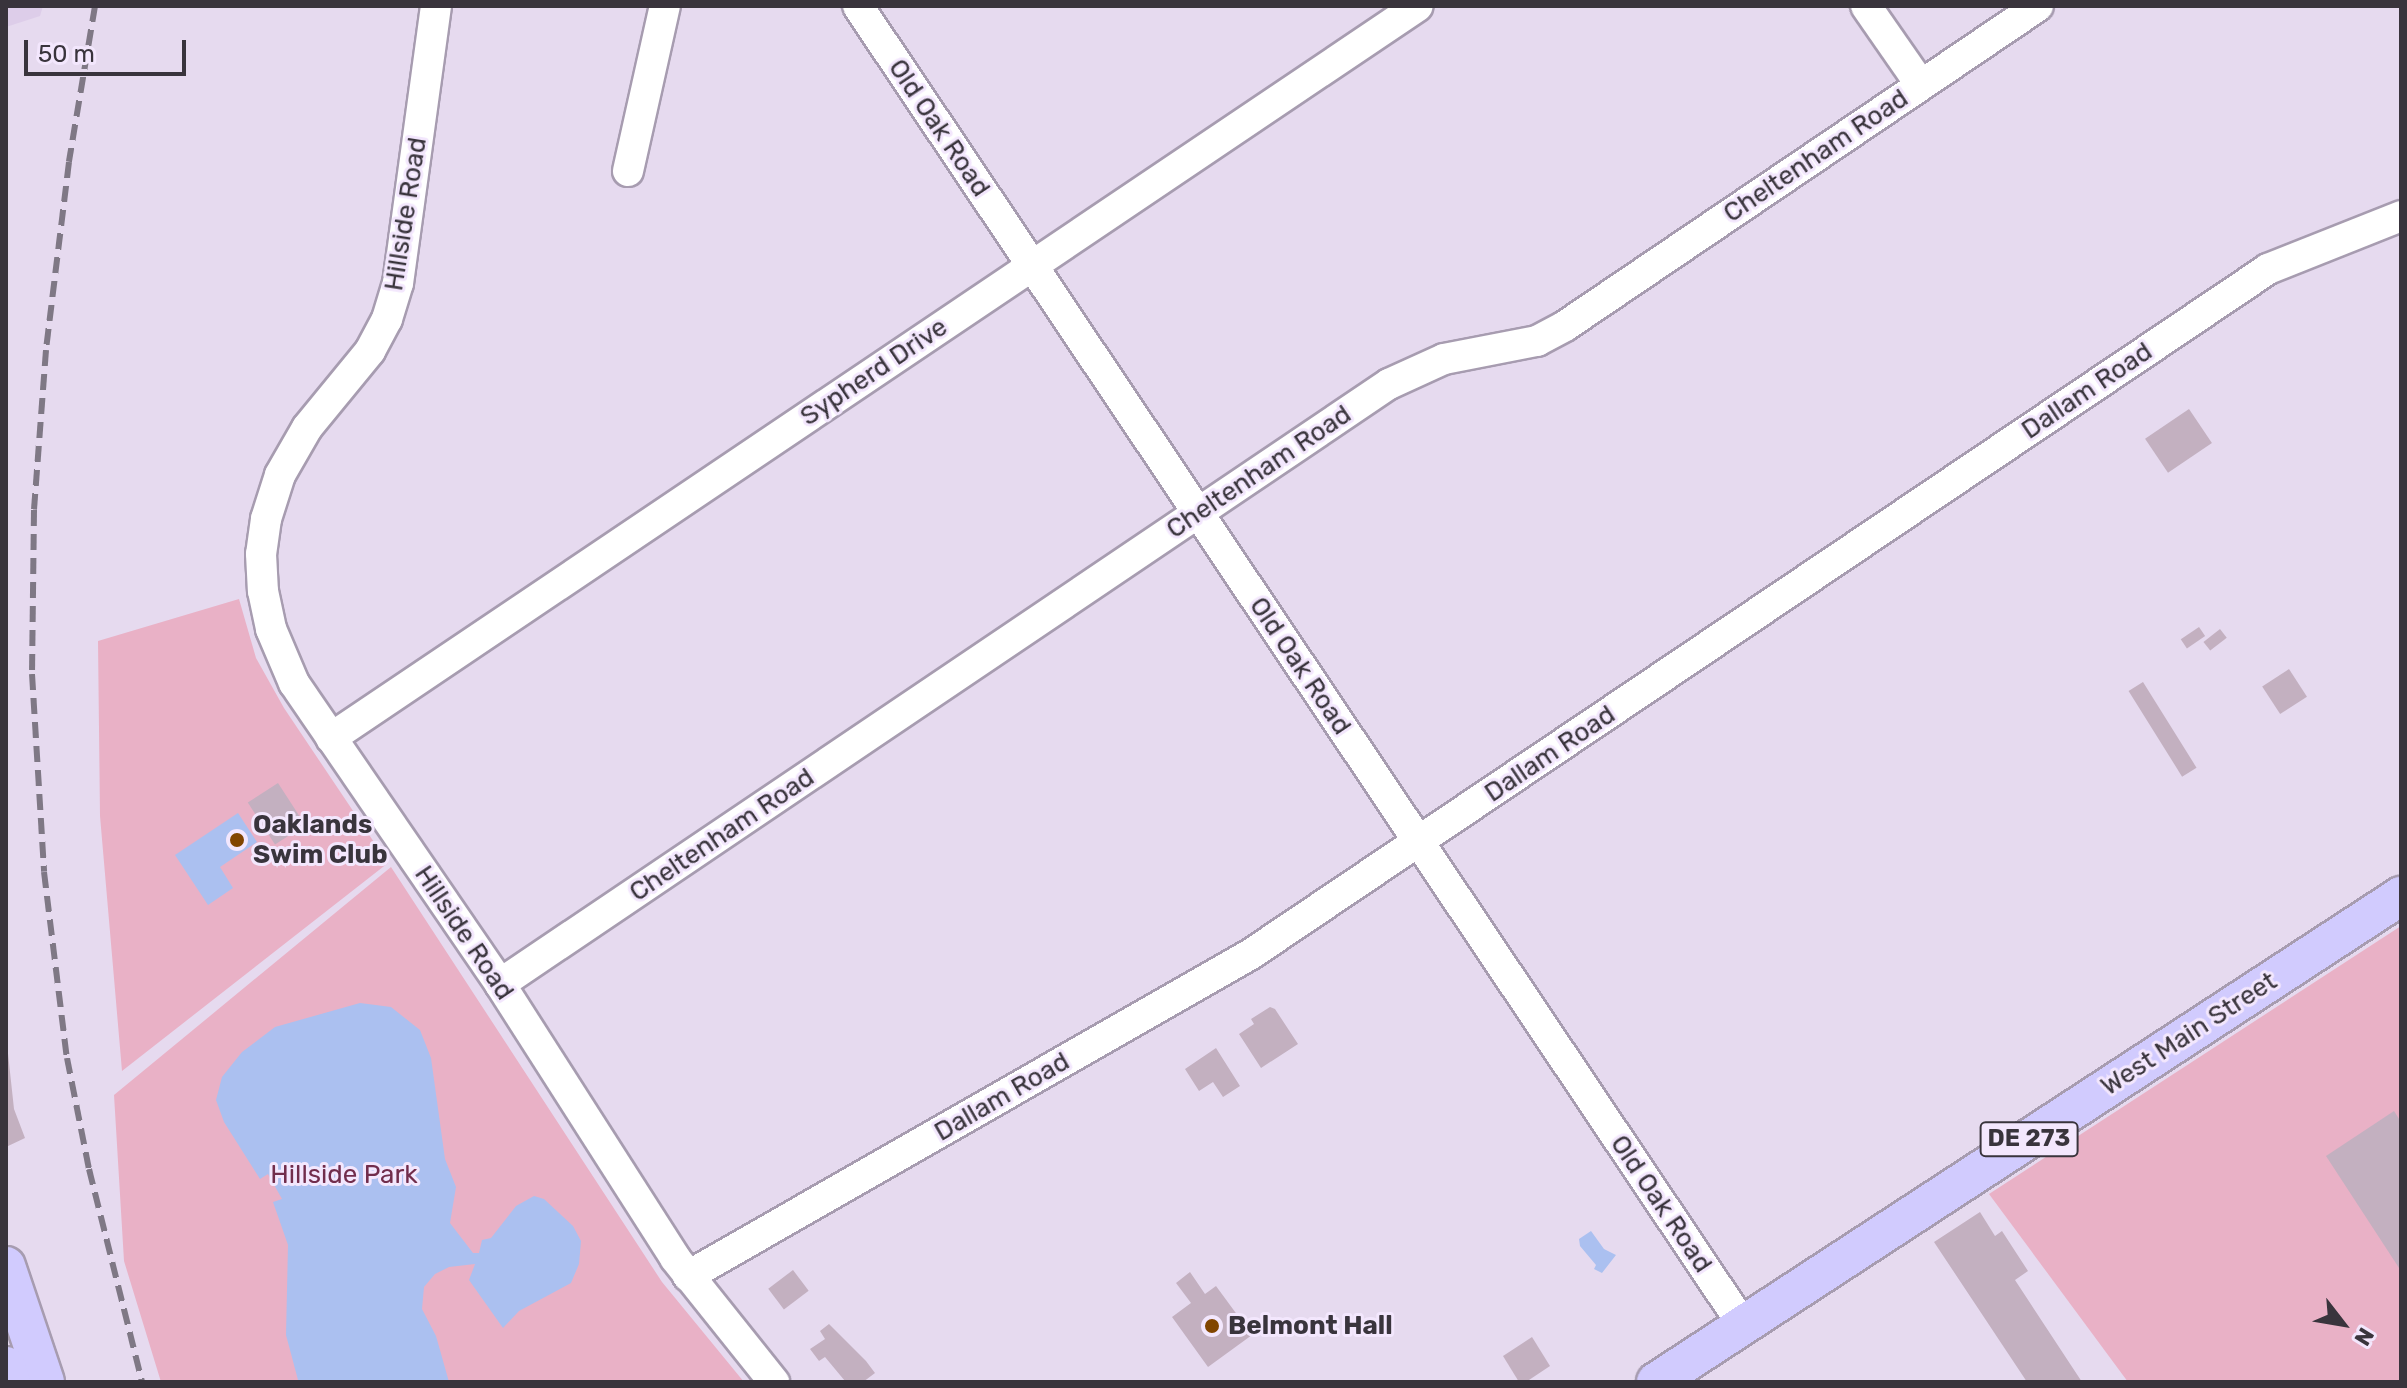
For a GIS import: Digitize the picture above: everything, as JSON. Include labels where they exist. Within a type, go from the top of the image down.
[{"type":"main road","name":"West Main Street","points":[[1656,1382],[2401,896]]},
{"type":"main road","points":[[6,1266],[45,1382]]},
{"type":"main road","points":[[6,1366],[11,1382]]},
{"type":"street","name":"Hillside Road","points":[[436,6],[402,260],[393,301],[379,336],[362,363],[291,450],[274,489],[263,534],[261,575],[274,639],[294,683],[500,984],[688,1276],[774,1382]]},
{"type":"street","points":[[628,171],[665,6]]},
{"type":"street","name":"Old Oak Road","points":[[858,6],[1743,1325]]},
{"type":"street","name":"Sypherd Drive","points":[[331,738],[1418,6]]},
{"type":"street","points":[[1866,6],[1921,85]]},
{"type":"street","name":"Cheltenham Road","points":[[500,984],[1198,513],[1421,367],[1537,341],[1565,326],[2038,6]]},
{"type":"street","name":"Dallam Road","points":[[688,1276],[1251,954],[2268,269],[2401,216]]},
{"type":"shaded area","points":[[6,6],[43,6],[40,16],[6,27]]},
{"type":"green space","name":"Oaklands Swim Club","points":[[239,599],[256,658],[284,708],[388,863],[122,1071],[100,816],[98,641]]},
{"type":"green space","name":"Hillside Park","points":[[391,867],[662,1282],[744,1382],[161,1382],[124,1261],[114,1095]]},
{"type":"green space","points":[[2401,926],[2401,1382],[2128,1382],[1989,1194]]},
{"type":"water","points":[[238,813],[257,842],[220,867],[233,888],[208,905],[175,855]]},
{"type":"water","points":[[360,1003],[391,1007],[420,1030],[431,1058],[445,1159],[456,1187],[450,1223],[473,1253],[479,1253],[482,1240],[491,1238],[516,1206],[534,1196],[544,1199],[573,1226],[581,1241],[579,1264],[571,1283],[519,1311],[503,1328],[469,1280],[475,1264],[449,1267],[435,1274],[424,1287],[422,1309],[436,1336],[449,1382],[298,1380],[286,1335],[288,1245],[273,1202],[282,1199],[268,1174],[260,1179],[224,1122],[216,1100],[222,1077],[242,1052],[275,1027]]},
{"type":"water","points":[[1591,1231],[1604,1249],[1616,1255],[1602,1273],[1594,1269],[1596,1265],[1580,1246],[1579,1239]]},
{"type":"building","points":[[2189,409],[2212,443],[2168,473],[2145,439]]},
{"type":"building","points":[[2199,627],[2205,636],[2187,648],[2181,639]]},
{"type":"building","points":[[2220,629],[2227,638],[2210,651],[2203,642]]},
{"type":"building","points":[[2289,669],[2307,697],[2280,714],[2262,686]]},
{"type":"building","points":[[2143,682],[2197,768],[2182,777],[2129,691]]},
{"type":"building","points":[[278,783],[305,825],[275,845],[248,803]]},
{"type":"building","points":[[1270,1007],[1275,1009],[1298,1044],[1261,1068],[1239,1034],[1254,1024],[1251,1019]]},
{"type":"building","points":[[6,1035],[14,1109],[25,1138],[6,1147]]},
{"type":"building","points":[[1216,1048],[1240,1086],[1223,1097],[1213,1082],[1199,1091],[1185,1069]]},
{"type":"building","points":[[2394,1111],[2401,1122],[2401,1271],[2326,1156]]},
{"type":"building","points":[[1980,1212],[1995,1236],[2002,1231],[2028,1271],[2015,1280],[2082,1382],[2027,1382],[1934,1242]]},
{"type":"building","points":[[793,1270],[809,1291],[784,1309],[768,1289]]},
{"type":"building","name":"Belmont Hall","points":[[1190,1272],[1205,1294],[1216,1286],[1252,1335],[1208,1367],[1172,1317],[1191,1303],[1176,1283]]},
{"type":"building","points":[[829,1324],[875,1373],[863,1382],[845,1381],[825,1357],[819,1361],[810,1349],[825,1339],[820,1331]]},
{"type":"building","points":[[1532,1337],[1550,1366],[1526,1382],[1519,1382],[1503,1356]]},
{"type":"railway","points":[[95,6],[69,162],[46,350],[34,510],[32,674],[44,872],[67,1058],[89,1169],[142,1382]]},
{"type":"place","name":"Oaklands Swim Club","points":[[237,840]]},
{"type":"place","name":"Belmont Hall","points":[[1212,1326]]}]
